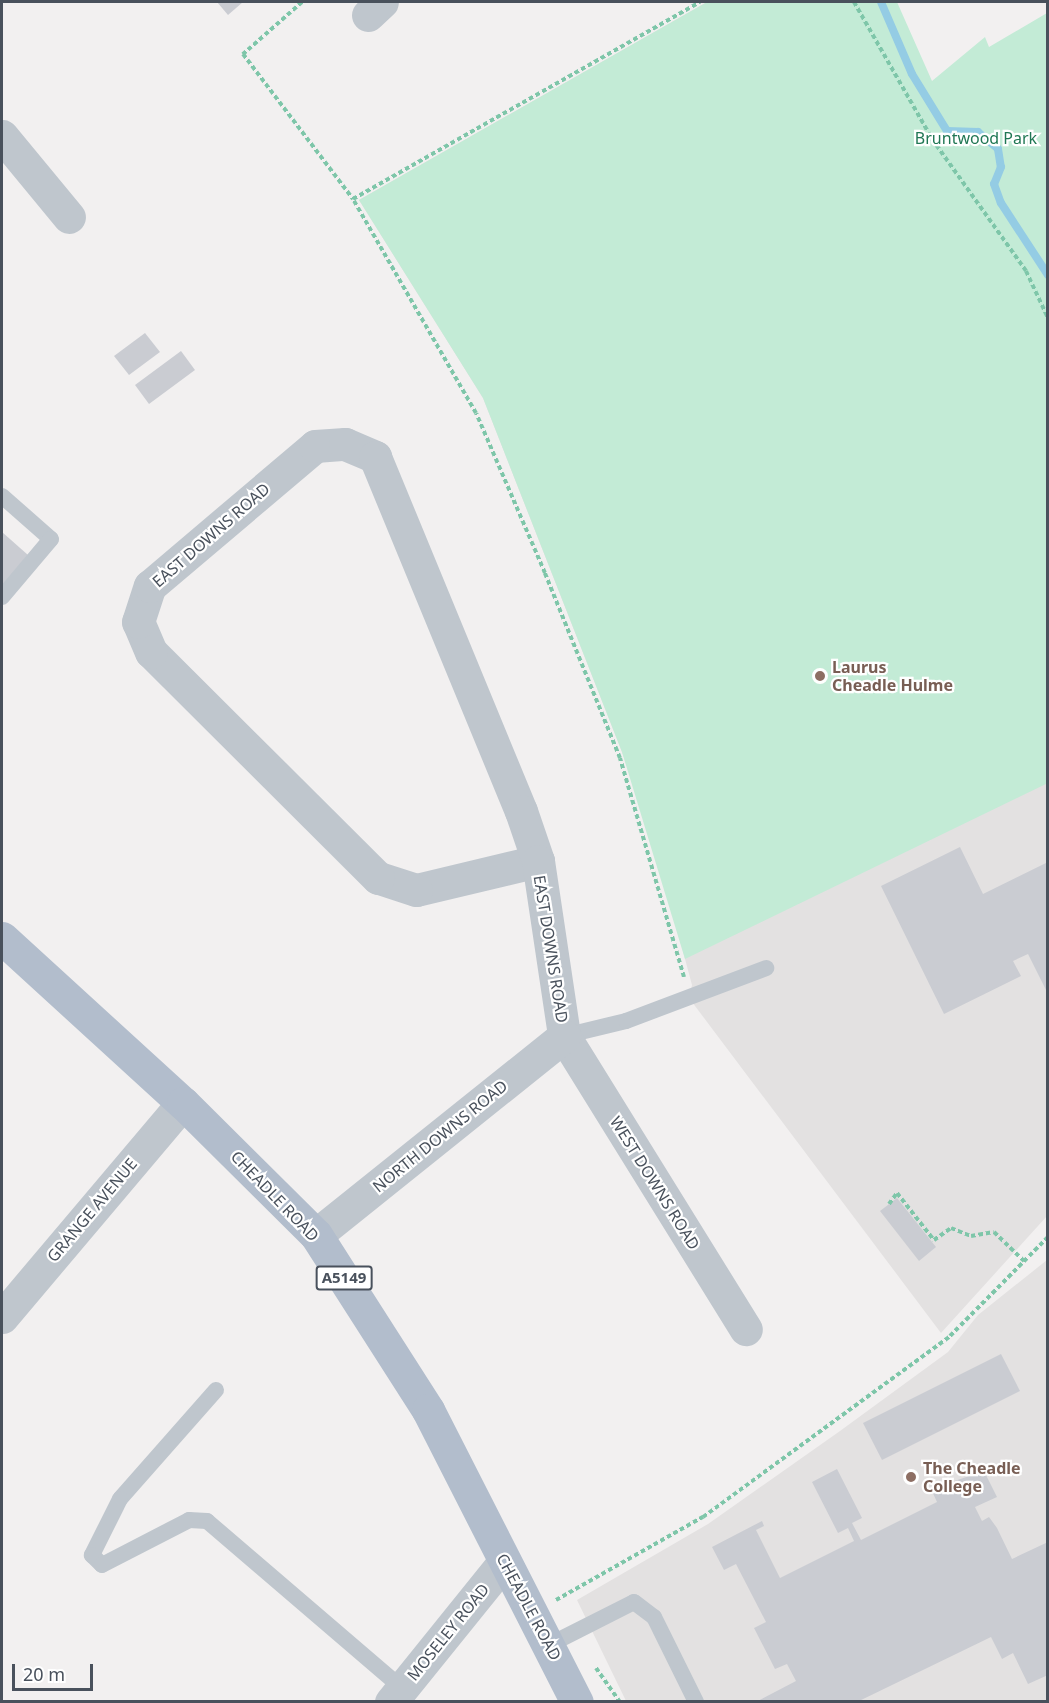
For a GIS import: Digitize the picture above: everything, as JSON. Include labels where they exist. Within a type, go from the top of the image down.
[{"type":"main road","name":"CHEADLE ROAD","points":[[2,938],[183,1103],[316,1235],[428,1410],[577,1701]]},
{"type":"street","points":[[2,136],[69,216]]},
{"type":"street","name":"EAST DOWNS ROAD","points":[[538,861],[416,890],[378,878],[151,652],[138,622],[150,586],[315,446],[345,444],[375,457],[538,861],[564,1036]]},
{"type":"street","name":"NORTH DOWNS ROAD","points":[[316,1235],[564,1036]]},
{"type":"street","name":"WEST DOWNS ROAD","points":[[564,1036],[746,1329]]},
{"type":"street","name":"GRANGE AVENUE","points":[[2,1317],[183,1103]]},
{"type":"street","name":"MOSELEY ROAD","points":[[396,1695],[504,1562]]},
{"type":"lane","points":[[2,496],[51,539],[2,597]]},
{"type":"lane","points":[[564,1036],[689,998],[766,968]]},
{"type":"lane","points":[[216,1390],[120,1499],[92,1555],[102,1565],[189,1520],[207,1521],[396,1695]]},
{"type":"lane","points":[[549,1645],[634,1602],[654,1617],[696,1701]]},
{"type":"path","points":[[302,2],[243,54],[353,199],[476,413],[545,573],[620,758],[689,998]]},
{"type":"path","points":[[353,199],[700,2]]},
{"type":"path","points":[[854,2],[932,139],[1026,270],[1047,318]]},
{"type":"path","points":[[889,1204],[897,1192],[934,1240],[951,1228],[971,1236],[994,1232],[1024,1261]]},
{"type":"path","points":[[532,1614],[703,1517],[950,1336],[1047,1237]]},
{"type":"shaded area","name":"Laurus Cheadle Hulme","points":[[707,2],[1047,393],[1047,1216],[941,1333],[689,998],[692,985],[659,862],[622,752],[483,398],[359,200]]},
{"type":"shaded area","name":"The Cheadle College","points":[[1047,1260],[1047,1701],[626,1701],[577,1600],[708,1524],[840,1431],[948,1352],[978,1315]]},
{"type":"green space","name":"Laurus Cheadle Hulme","points":[[707,2],[897,2],[932,81],[985,37],[989,47],[1047,13],[1048,783],[685,959],[622,752],[483,398],[359,200]]},
{"type":"building","points":[[217,2],[243,2],[228,15]]},
{"type":"building","points":[[145,333],[160,352],[129,375],[114,356]]},
{"type":"building","points":[[181,351],[195,370],[149,404],[135,385]]},
{"type":"building","points":[[2,532],[28,555],[2,586]]},
{"type":"building","points":[[960,847],[983,894],[1048,862],[1048,994],[1028,954],[1013,961],[1021,976],[944,1014],[881,886]]},
{"type":"building","points":[[897,1198],[936,1247],[919,1261],[880,1211]]},
{"type":"building","points":[[1001,1354],[1020,1391],[882,1460],[863,1423]]},
{"type":"building","points":[[837,1469],[862,1518],[852,1523],[861,1540],[937,1502],[931,1489],[984,1471],[997,1497],[975,1507],[982,1521],[989,1517],[997,1528],[1012,1559],[1048,1542],[1048,1675],[1028,1684],[1013,1653],[1002,1659],[991,1637],[857,1702],[756,1702],[796,1681],[787,1664],[775,1669],[754,1628],[766,1622],[736,1564],[724,1570],[712,1547],[762,1521],[764,1526],[756,1530],[780,1578],[854,1541],[848,1528],[838,1533],[812,1482]]},
{"type":"waterway","points":[[881,2],[912,74],[947,131],[978,132],[998,149],[1001,167],[994,184],[1001,203],[1048,275]]},
{"type":"place","name":"Laurus Cheadle Hulme","points":[[820,676]]},
{"type":"place","name":"The Cheadle College","points":[[911,1477]]},
{"type":"park label","name":"Bruntwood Park","points":[[976,138]]}]
